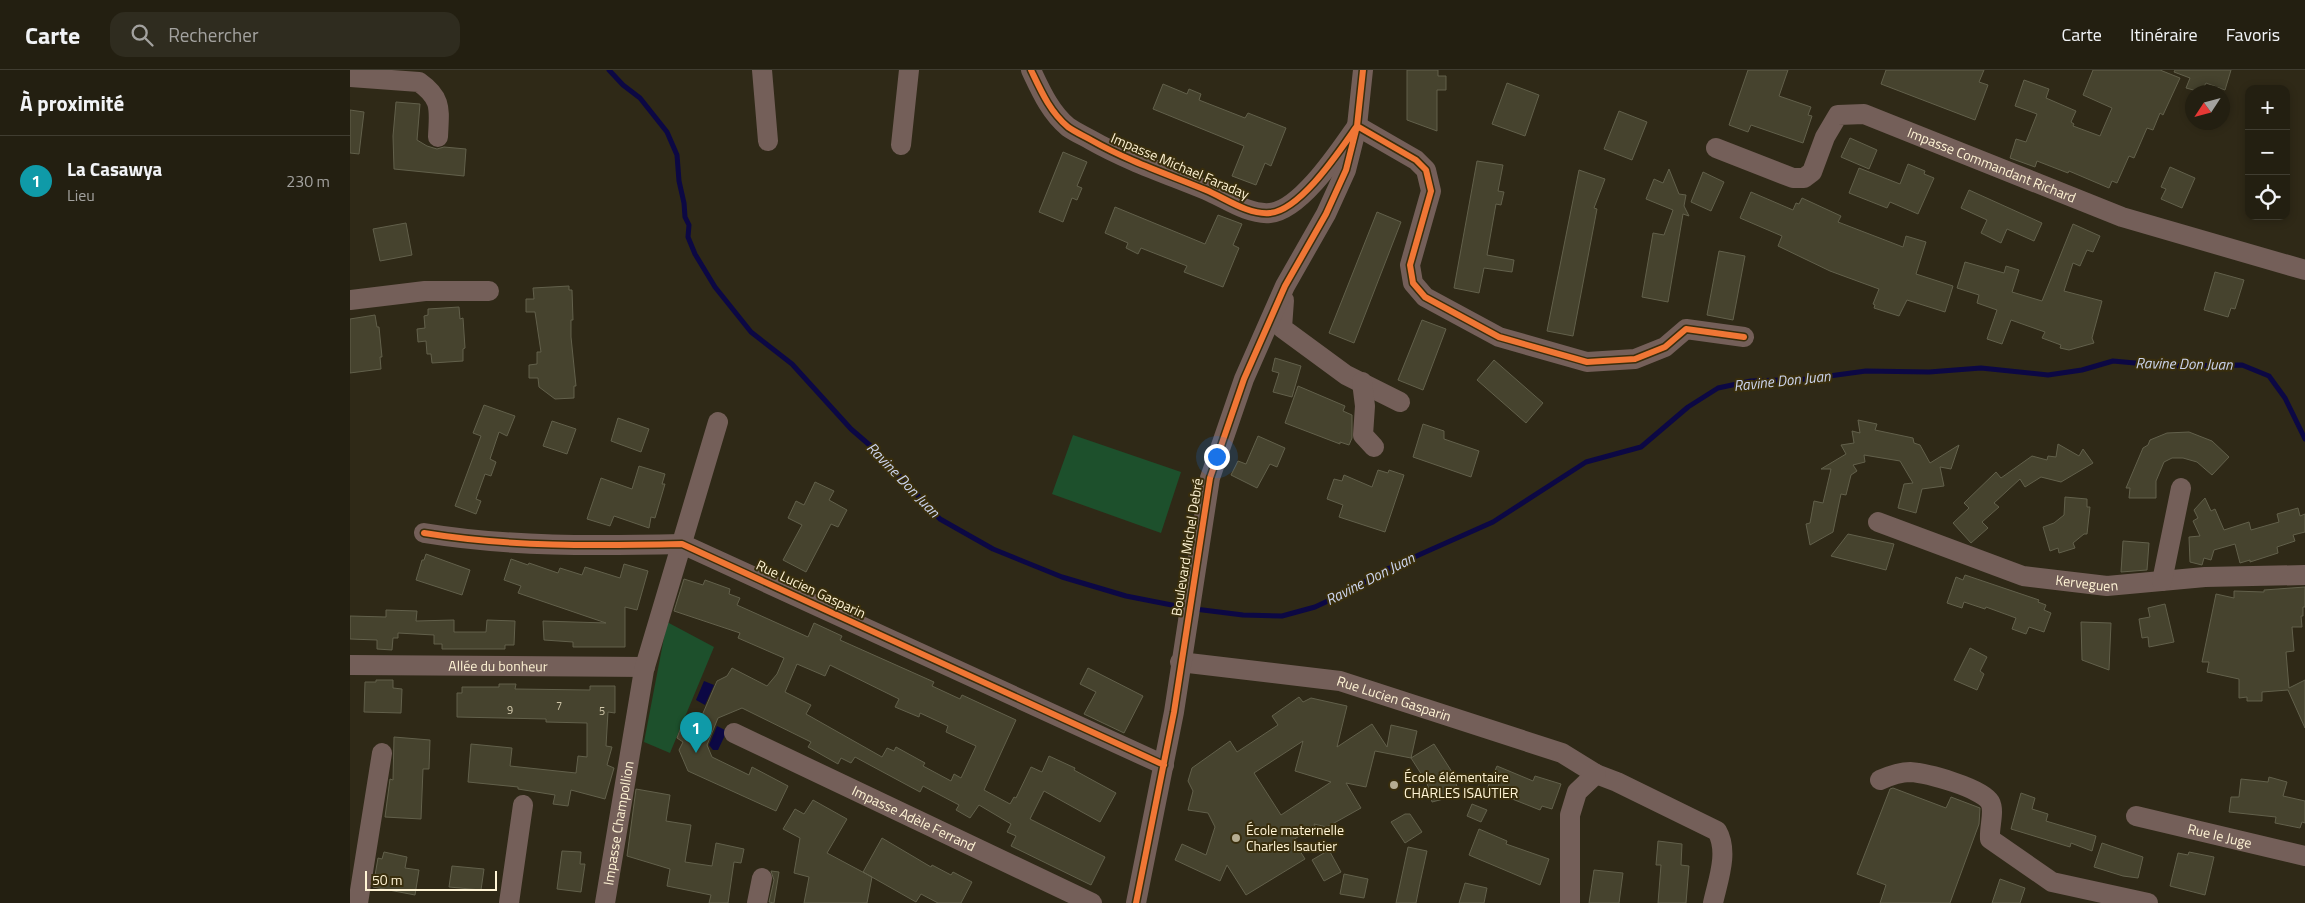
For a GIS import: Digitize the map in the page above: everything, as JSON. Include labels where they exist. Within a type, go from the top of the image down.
[{"type":"street","points":[[762,70],[768,141]]},
{"type":"street","points":[[901,145],[909,70]]},
{"type":"street","name":"Impasse Michael Faraday","points":[[1031,70],[1046,102],[1068,127],[1117,155],[1206,190],[1253,211],[1271,213],[1289,204],[1307,190],[1331,162],[1357,126]]},
{"type":"street","name":"Boulevard Michel Debré","points":[[1136,903],[1164,765],[1180,662],[1189,619],[1210,478],[1244,379],[1285,286],[1326,214],[1346,170],[1357,126],[1363,70]]},
{"type":"street","points":[[350,77],[419,82],[427,88],[439,104],[438,137]]},
{"type":"street","name":"Impasse Commandant Richard","points":[[1716,148],[1793,178],[1804,178],[1812,172],[1825,137],[1838,115],[1864,114],[2122,217],[2305,270]]},
{"type":"street","points":[[1357,126],[1416,160],[1426,170],[1431,191],[1410,265],[1413,283],[1425,297],[1499,337],[1587,362],[1636,359],[1665,347],[1686,329],[1744,337]]},
{"type":"street","points":[[1285,286],[1282,328],[1346,375],[1400,402]]},
{"type":"street","points":[[350,300],[426,291],[489,291]]},
{"type":"street","points":[[1362,382],[1364,406],[1363,435],[1374,447]]},
{"type":"street","points":[[645,667],[718,422]]},
{"type":"street","points":[[2162,581],[2181,488]]},
{"type":"street","name":"Kerveguen","points":[[1878,522],[2023,576],[2107,586],[2206,577],[2305,575]]},
{"type":"street","name":"Rue Lucien Gasparin","points":[[424,534],[466,540],[512,543],[605,546],[682,544],[1164,765]]},
{"type":"street","name":"Rue Lucien Gasparin","points":[[1180,662],[1340,681],[1562,753],[1596,774],[1617,782],[1717,831],[1722,839],[1723,850],[1713,903]]},
{"type":"street","name":"Allée du bonheur","points":[[350,665],[645,667]]},
{"type":"street","name":"Impasse Champollion","points":[[605,903],[645,667]]},
{"type":"street","name":"Impasse Adèle Ferrand","points":[[734,733],[1092,903]]},
{"type":"street","points":[[358,903],[382,752]]},
{"type":"street","points":[[1880,780],[1910,772],[1970,788],[1989,799],[1993,810],[1989,825],[1990,839],[2052,882],[2148,903]]},
{"type":"street","points":[[1570,903],[1570,815],[1577,792],[1596,774]]},
{"type":"street","points":[[509,903],[523,805]]},
{"type":"street","name":"Rue le Juge","points":[[2136,816],[2305,856]]},
{"type":"street","points":[[757,903],[762,878]]},
{"type":"green space","points":[[1073,435],[1181,472],[1161,533],[1052,494]]},
{"type":"green space","points":[[667,622],[714,647],[670,753],[644,742]]},
{"type":"shaded area","points":[[704,681],[714,685],[705,705],[696,700]]},
{"type":"shaded area","points":[[717,726],[727,731],[718,750],[713,750],[709,745]]},
{"type":"building","points":[[1407,70],[1438,70],[1438,76],[1446,76],[1446,90],[1437,90],[1437,131],[1407,120]]},
{"type":"building","points":[[1748,70],[1788,70],[1779,96],[1811,107],[1808,115],[1812,116],[1803,143],[1751,125],[1748,132],[1729,125]]},
{"type":"building","points":[[1886,70],[1984,70],[1979,82],[1988,85],[1975,120],[1881,84]]},
{"type":"building","points":[[2093,70],[2160,70],[2180,78],[2163,115],[2160,113],[2153,130],[2147,128],[2134,158],[2129,156],[2117,183],[2112,181],[2109,188],[2069,171],[2068,173],[2037,161],[2035,167],[2010,158],[2016,139],[2026,142],[2037,114],[2015,106],[2024,80],[2049,89],[2046,98],[2076,111],[2071,122],[2074,124],[2073,126],[2100,136],[2112,108],[2083,95]]},
{"type":"building","points":[[2175,70],[2231,70],[2226,85],[2206,83],[2205,85],[2187,85],[2190,78],[2174,72]]},
{"type":"building","points":[[1507,83],[1539,95],[1525,136],[1492,124]]},
{"type":"building","points":[[1163,84],[1187,94],[1189,89],[1201,94],[1199,100],[1245,118],[1248,113],[1286,128],[1271,166],[1265,163],[1256,185],[1232,176],[1244,146],[1153,109]]},
{"type":"building","points":[[396,102],[420,104],[417,140],[437,149],[444,147],[466,149],[464,176],[394,169],[393,136]]},
{"type":"building","points":[[350,110],[364,112],[359,154],[350,153]]},
{"type":"building","points":[[1619,111],[1647,122],[1632,160],[1604,149]]},
{"type":"building","points":[[1850,138],[1877,150],[1869,169],[1841,157]]},
{"type":"building","points":[[1063,152],[1087,162],[1077,186],[1082,188],[1077,200],[1072,198],[1063,222],[1039,212]]},
{"type":"building","points":[[1477,161],[1503,165],[1498,191],[1504,192],[1501,205],[1496,204],[1487,255],[1514,260],[1512,272],[1484,268],[1479,293],[1454,288]]},
{"type":"building","points":[[1908,164],[1925,171],[1924,174],[1934,178],[1918,214],[1890,202],[1887,208],[1849,193],[1859,168],[1900,184]]},
{"type":"building","points":[[2170,167],[2195,178],[2182,208],[2161,199],[2166,189],[2161,187]]},
{"type":"building","points":[[1669,169],[1679,194],[1686,195],[1684,206],[1689,216],[1683,214],[1668,302],[1642,297],[1653,233],[1664,235],[1673,210],[1646,199],[1654,179],[1663,183]]},
{"type":"building","points":[[1579,170],[1605,179],[1594,208],[1597,209],[1573,336],[1547,331]]},
{"type":"building","points":[[1703,172],[1724,182],[1711,211],[1691,202]]},
{"type":"building","points":[[1969,190],[2042,223],[2034,241],[2007,229],[2001,243],[1981,233],[1987,220],[1961,208]]},
{"type":"building","points":[[1751,192],[1793,210],[1796,203],[1799,204],[1802,198],[1841,216],[1838,222],[1903,247],[1906,236],[1926,242],[1916,274],[1953,286],[1945,312],[1907,300],[1899,316],[1874,308],[1875,305],[1873,304],[1879,289],[1830,271],[1778,246],[1782,236],[1740,218]]},
{"type":"building","points":[[1115,207],[1205,244],[1218,215],[1242,224],[1233,245],[1239,248],[1223,287],[1184,272],[1187,266],[1141,248],[1138,254],[1126,248],[1128,243],[1105,233]]},
{"type":"building","points":[[1377,212],[1401,222],[1354,343],[1329,333]]},
{"type":"building","points":[[406,223],[412,255],[380,261],[373,229]]},
{"type":"building","points":[[2073,224],[2100,236],[2093,252],[2087,250],[2080,266],[2073,263],[2064,291],[2102,301],[2092,338],[2094,343],[2069,350],[2060,348],[2061,345],[2042,338],[2045,332],[2011,320],[2002,344],[1987,339],[1997,310],[1977,303],[1979,295],[1957,288],[1965,262],[2004,273],[2006,266],[2019,270],[2012,292],[2042,301]]},
{"type":"building","points":[[1719,251],[1745,256],[1733,320],[1707,315]]},
{"type":"building","points":[[2215,272],[2244,280],[2235,309],[2231,308],[2228,317],[2204,310]]},
{"type":"building","points":[[569,286],[569,290],[572,290],[573,320],[571,320],[571,337],[576,386],[574,386],[574,398],[555,399],[539,387],[538,378],[529,378],[529,365],[537,364],[537,352],[541,352],[535,312],[526,312],[526,299],[534,299],[533,288]]},
{"type":"building","points":[[459,307],[460,319],[463,318],[465,348],[463,349],[463,361],[432,363],[431,354],[427,354],[426,341],[418,342],[417,329],[425,328],[424,316],[428,315],[428,309]]},
{"type":"building","points":[[375,315],[377,327],[379,327],[382,357],[380,357],[381,369],[350,373],[350,319]]},
{"type":"building","points":[[1422,320],[1446,329],[1423,390],[1398,380]]},
{"type":"building","points":[[1275,358],[1301,366],[1292,397],[1273,392],[1279,373],[1272,371]]},
{"type":"building","points":[[1494,360],[1543,403],[1526,423],[1477,380]]},
{"type":"building","points":[[1298,386],[1345,406],[1343,411],[1352,415],[1352,438],[1349,445],[1340,442],[1340,444],[1285,423]]},
{"type":"building","points":[[484,405],[515,416],[507,436],[499,432],[490,459],[496,462],[491,476],[485,474],[476,499],[481,501],[476,514],[455,506],[481,436],[473,433]]},
{"type":"building","points":[[618,418],[649,429],[641,452],[611,441]]},
{"type":"building","points":[[1858,420],[1877,424],[1875,430],[1913,438],[1914,443],[1920,445],[1930,463],[1959,445],[1951,469],[1940,467],[1944,486],[1922,489],[1916,513],[1898,508],[1904,484],[1913,483],[1900,461],[1864,455],[1865,462],[1853,465],[1857,471],[1851,475],[1846,495],[1841,494],[1833,532],[1810,545],[1806,524],[1810,523],[1814,501],[1823,503],[1831,469],[1821,469],[1846,454],[1841,445],[1854,443],[1852,431],[1860,433]]},
{"type":"building","points":[[552,421],[576,429],[567,454],[543,446]]},
{"type":"building","points":[[1423,424],[1444,431],[1444,439],[1479,451],[1471,477],[1413,457]]},
{"type":"building","points":[[2189,432],[2212,441],[2229,457],[2212,475],[2197,462],[2183,458],[2172,458],[2164,462],[2156,481],[2156,498],[2129,498],[2130,488],[2126,488],[2143,448],[2148,445],[2150,440],[2167,433]]},
{"type":"building","points":[[1258,436],[1285,448],[1277,467],[1270,464],[1257,488],[1231,475],[1238,461],[1246,464]]},
{"type":"building","points":[[2058,444],[2079,456],[2083,449],[2093,463],[2061,482],[2041,477],[2025,487],[2020,479],[1994,503],[1999,507],[1982,522],[1988,528],[1971,543],[1953,523],[1969,508],[1964,503],[1996,472],[2001,478],[2032,456],[2047,460],[2048,456],[2056,457]]},
{"type":"building","points":[[639,466],[665,474],[662,484],[665,484],[655,518],[651,517],[649,528],[614,516],[610,526],[587,519],[601,478],[632,489]]},
{"type":"building","points":[[1378,470],[1388,473],[1389,470],[1404,475],[1385,532],[1339,517],[1343,505],[1327,499],[1334,479],[1342,481],[1344,475],[1372,487]]},
{"type":"building","points":[[815,482],[834,491],[829,500],[847,510],[838,527],[831,524],[806,572],[783,560],[802,525],[788,518],[796,501],[804,505]]},
{"type":"building","points":[[2065,497],[2087,499],[2087,507],[2090,507],[2087,534],[2084,534],[2073,543],[2075,548],[2059,553],[2058,548],[2050,551],[2043,527],[2054,523],[2064,515]]},
{"type":"building","points":[[2205,498],[2211,511],[2215,509],[2224,530],[2249,522],[2251,530],[2279,522],[2277,514],[2298,508],[2300,516],[2305,514],[2305,532],[2293,535],[2295,541],[2277,547],[2278,553],[2250,562],[2250,560],[2240,563],[2235,544],[2214,550],[2211,560],[2204,558],[2202,565],[2190,562],[2189,537],[2200,536],[2193,521],[2198,518],[2194,510]]},
{"type":"building","points":[[1848,534],[1894,544],[1886,570],[1831,556]]},
{"type":"building","points":[[2123,541],[2149,543],[2147,570],[2121,572]]},
{"type":"building","points":[[426,554],[470,570],[462,595],[416,580],[422,560],[424,560]]},
{"type":"building","points":[[511,559],[558,573],[560,568],[582,575],[585,567],[620,578],[624,564],[648,571],[637,610],[625,607],[625,647],[573,647],[573,642],[544,640],[543,621],[606,623],[518,593],[521,586],[504,580]]},
{"type":"building","points":[[1965,575],[2039,600],[2038,602],[2046,605],[2044,610],[2051,613],[2044,632],[2029,627],[2026,634],[2012,629],[2016,618],[1986,607],[1985,609],[1964,602],[1962,608],[1947,603],[1956,577],[1963,580]]},
{"type":"building","points":[[684,579],[703,585],[705,580],[730,589],[729,594],[740,598],[737,605],[808,637],[814,623],[842,636],[840,640],[934,682],[932,686],[960,699],[962,695],[1016,720],[984,790],[1010,804],[1014,797],[1016,798],[1031,767],[1042,772],[1049,756],[1075,768],[1074,770],[1116,793],[1100,822],[1044,791],[1030,819],[1105,857],[1091,885],[1011,846],[1016,836],[1007,832],[1011,824],[979,805],[970,818],[956,810],[959,805],[923,786],[920,792],[855,757],[851,763],[841,758],[838,764],[808,747],[811,742],[742,708],[718,718],[707,745],[712,757],[749,775],[752,767],[788,786],[776,811],[688,771],[679,750],[683,742],[677,738],[683,722],[697,727],[717,681],[727,676],[732,668],[767,686],[777,674],[784,658],[738,638],[740,633],[674,611]],"holes":[[[797,664],[825,676],[830,665],[899,699],[895,707],[919,717],[920,713],[948,726],[946,732],[976,746],[961,778],[954,774],[951,781],[923,766],[925,763],[896,747],[894,751],[887,748],[882,757],[806,714],[811,705],[785,692]]]},
{"type":"building","points":[[2305,587],[2305,607],[2303,607],[2303,616],[2301,616],[2302,627],[2292,627],[2294,651],[2286,652],[2289,688],[2305,680],[2305,728],[2288,690],[2262,692],[2262,701],[2247,701],[2247,697],[2239,698],[2239,679],[2207,672],[2209,662],[2202,662],[2216,594],[2234,598],[2234,591],[2264,592],[2264,590]]},
{"type":"building","points":[[2165,604],[2174,642],[2149,647],[2148,637],[2142,638],[2139,619],[2150,617],[2148,608]]},
{"type":"building","points":[[386,610],[417,611],[416,621],[454,620],[454,632],[486,632],[487,620],[515,621],[514,645],[505,645],[505,649],[442,649],[442,644],[434,644],[434,635],[398,633],[398,638],[393,638],[392,650],[377,649],[377,640],[350,639],[350,616],[386,617]]},
{"type":"building","points":[[2081,622],[2111,623],[2109,670],[2082,660]]},
{"type":"building","points":[[1970,648],[1987,657],[1980,671],[1984,674],[1977,690],[1954,680]]},
{"type":"building","points":[[1088,668],[1143,696],[1124,733],[1084,714],[1096,692],[1080,684]]},
{"type":"building","points":[[376,680],[393,680],[393,688],[402,689],[401,713],[364,712],[365,682],[376,682]]},
{"type":"building","points":[[499,684],[516,684],[515,689],[590,690],[590,686],[615,686],[615,713],[608,712],[606,746],[612,747],[607,765],[614,768],[605,799],[571,790],[568,806],[553,804],[555,795],[518,789],[518,787],[468,782],[471,744],[512,748],[510,766],[576,773],[578,756],[587,757],[587,723],[546,722],[546,719],[457,717],[457,693],[462,693],[462,687],[499,687]]},
{"type":"building","points":[[1299,697],[1303,702],[1311,698],[1347,706],[1337,747],[1372,724],[1387,747],[1391,725],[1417,731],[1411,758],[1375,751],[1366,787],[1346,783],[1361,808],[1327,827],[1314,824],[1315,826],[1293,840],[1305,859],[1246,895],[1227,865],[1220,881],[1175,860],[1182,844],[1206,855],[1215,827],[1208,813],[1188,810],[1193,791],[1188,781],[1192,768],[1230,741],[1237,752],[1278,725],[1272,716]],"holes":[[[1303,741],[1295,771],[1331,782],[1281,815],[1254,773]]]},
{"type":"building","points":[[394,737],[430,740],[429,769],[423,769],[421,819],[385,817],[390,779],[393,780]]},
{"type":"building","points":[[1434,744],[1454,775],[1459,795],[1432,802],[1427,783],[1411,758]]},
{"type":"building","points":[[1497,766],[1533,781],[1535,776],[1561,784],[1552,809],[1542,806],[1540,810],[1487,789]]},
{"type":"building","points":[[2269,777],[2287,782],[2283,796],[2305,801],[2305,823],[2302,822],[2300,828],[2275,823],[2276,817],[2229,812],[2231,797],[2239,797],[2241,779],[2268,782]]},
{"type":"building","points":[[1893,788],[1946,808],[1951,797],[1980,808],[1979,824],[1950,903],[1880,903],[1886,885],[1857,874],[1890,789]]},
{"type":"building","points":[[636,789],[670,795],[666,821],[691,825],[685,862],[712,866],[716,843],[744,849],[741,863],[734,862],[728,903],[709,903],[711,895],[667,886],[670,869],[627,856]]},
{"type":"building","points":[[2021,793],[2035,798],[2032,809],[2048,814],[2046,821],[2096,836],[2092,851],[2071,843],[2070,847],[2011,829]]},
{"type":"building","points":[[813,800],[847,819],[827,853],[872,877],[867,903],[804,903],[809,877],[794,873],[800,838],[783,829],[795,809],[804,814]]},
{"type":"building","points":[[1472,804],[1487,810],[1481,822],[1467,816]]},
{"type":"building","points":[[1405,814],[1410,814],[1422,832],[1405,843],[1391,822]]},
{"type":"building","points":[[1479,829],[1507,841],[1506,844],[1549,859],[1540,885],[1469,855]]},
{"type":"building","points":[[882,838],[931,867],[932,865],[951,875],[953,872],[972,882],[961,903],[938,903],[921,894],[916,902],[863,872]]},
{"type":"building","points":[[1658,841],[1682,844],[1681,865],[1689,866],[1686,903],[1658,903],[1661,865],[1656,865]]},
{"type":"building","points":[[2102,843],[2143,857],[2138,878],[2123,876],[2094,867]]},
{"type":"building","points":[[1408,847],[1427,851],[1416,903],[1396,903]]},
{"type":"building","points":[[1329,850],[1341,872],[1324,881],[1312,860]]},
{"type":"building","points":[[562,851],[581,852],[580,864],[585,864],[581,892],[557,889]]},
{"type":"building","points":[[384,852],[407,857],[405,868],[419,870],[415,895],[373,887],[378,858],[382,859]]},
{"type":"building","points":[[2189,852],[2214,857],[2205,895],[2170,886],[2178,853],[2188,855]]},
{"type":"building","points":[[452,866],[484,869],[481,890],[449,887]]},
{"type":"building","points":[[1594,870],[1623,873],[1619,903],[1589,903]]},
{"type":"building","points":[[771,871],[779,872],[774,903],[769,902],[774,880]]},
{"type":"building","points":[[1344,874],[1368,879],[1364,898],[1340,894]]},
{"type":"building","points":[[2000,879],[2025,888],[2020,903],[1992,903]]},
{"type":"building","points":[[1465,883],[1487,888],[1484,903],[1459,903]]},
{"type":"waterway","name":"Ravine Don Juan","points":[[609,70],[623,85],[640,98],[667,132],[677,155],[685,217],[689,225],[688,237],[695,254],[715,287],[751,332],[792,364],[851,429],[873,448],[940,519],[993,549],[1062,577],[1126,596],[1187,608]]},
{"type":"waterway","name":"Ravine Don Juan","points":[[1195,609],[1243,615],[1282,616],[1315,607],[1347,592],[1385,570],[1493,522],[1586,462],[1641,447],[1688,407],[1718,388],[1751,381],[1807,379],[1866,371],[1929,372],[1981,368],[2048,375],[2082,370],[2113,361],[2168,366],[2242,365],[2269,376],[2285,398],[2305,439]]},
{"type":"cycle path","points":[[1031,70],[1051,108],[1071,129],[1133,161],[1206,190],[1245,209],[1262,213],[1270,213],[1282,209],[1294,202],[1319,177],[1357,126],[1416,160],[1426,170],[1431,191],[1410,265],[1413,283],[1425,297],[1499,337],[1587,362],[1635,359],[1665,347],[1686,329],[1744,337]]},
{"type":"cycle path","points":[[1136,903],[1174,712],[1210,478],[1244,379],[1285,286],[1326,214],[1346,170],[1357,126],[1363,70]]},
{"type":"cycle path","points":[[424,533],[456,538],[520,543],[585,545],[682,544],[1164,765]]},
{"type":"place","name":"La Casawya","points":[[696,753]]},
{"type":"place","name":"École élémentaire CHARLES ISAUTIER","points":[[1394,785]]},
{"type":"place","name":"École maternelle Charles Isautier","points":[[1236,838]]}]
